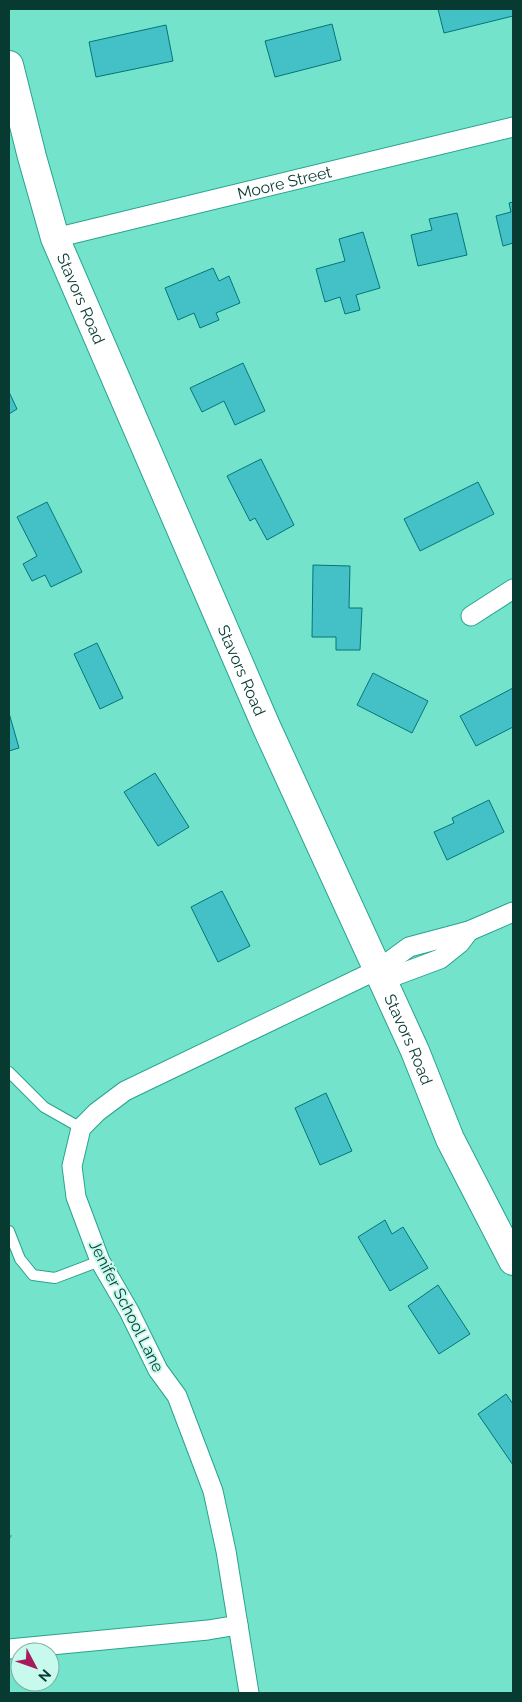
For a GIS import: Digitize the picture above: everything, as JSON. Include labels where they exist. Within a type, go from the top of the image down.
[{"type":"street","name":"Stavors Road","points":[[9,65],[15,113],[55,238],[258,708],[416,1051],[450,1139],[513,1261]]},
{"type":"street","name":"Moore Street","points":[[55,238],[513,127]]},
{"type":"street","points":[[471,616],[513,589]]},
{"type":"street","points":[[81,1128],[97,1112],[125,1092],[379,969],[397,975],[440,959],[460,943],[469,931],[513,912]]},
{"type":"street","name":"Jenifer School Lane","points":[[81,1128],[72,1166],[76,1197],[100,1261],[129,1311],[158,1370],[177,1396],[213,1491],[226,1551],[249,1693]]},
{"type":"street","points":[[9,1649],[208,1630],[238,1624]]},
{"type":"lane","points":[[9,1072],[44,1107],[81,1128]]},
{"type":"lane","points":[[9,1231],[20,1259],[33,1275],[55,1278],[100,1261]]},
{"type":"building","points":[[438,9],[513,9],[513,16],[444,33]]},
{"type":"building","points":[[332,24],[341,60],[275,77],[265,41]]},
{"type":"building","points":[[166,25],[173,61],[96,77],[89,42]]},
{"type":"building","points":[[513,202],[513,243],[503,246],[496,216],[511,212],[509,203]]},
{"type":"building","points":[[457,213],[467,255],[418,266],[411,235],[432,230],[429,219]]},
{"type":"building","points":[[363,232],[380,288],[356,295],[360,310],[345,314],[340,297],[325,302],[316,269],[345,261],[339,239]]},
{"type":"building","points":[[213,268],[219,281],[229,276],[240,303],[216,313],[219,320],[200,328],[194,313],[178,320],[165,288]]},
{"type":"building","points":[[243,363],[265,411],[235,425],[224,401],[202,412],[190,388]]},
{"type":"building","points":[[9,392],[17,409],[9,414]]},
{"type":"building","points":[[261,459],[294,525],[267,540],[255,518],[250,521],[227,476]]},
{"type":"building","points":[[478,482],[494,514],[420,551],[404,519]]},
{"type":"building","points":[[47,502],[82,572],[51,587],[45,575],[32,581],[23,564],[37,556],[17,517]]},
{"type":"building","points":[[313,565],[350,566],[349,608],[362,608],[360,650],[336,650],[336,637],[312,637]]},
{"type":"building","points":[[97,643],[123,698],[100,709],[74,654]]},
{"type":"building","points":[[373,673],[428,701],[412,733],[357,705]]},
{"type":"building","points":[[513,688],[513,727],[476,746],[460,716]]},
{"type":"building","points":[[9,713],[19,748],[9,751]]},
{"type":"building","points":[[155,773],[189,827],[158,846],[124,792]]},
{"type":"building","points":[[489,800],[504,832],[447,860],[434,832],[454,823],[452,818]]},
{"type":"building","points":[[222,891],[250,946],[218,962],[191,907]]},
{"type":"building","points":[[326,1093],[352,1151],[320,1165],[295,1108]]},
{"type":"building","points":[[385,1220],[392,1234],[403,1227],[428,1268],[390,1291],[358,1237]]},
{"type":"building","points":[[438,1285],[470,1334],[439,1354],[408,1306]]},
{"type":"building","points":[[506,1394],[513,1404],[513,1465],[478,1414]]}]
